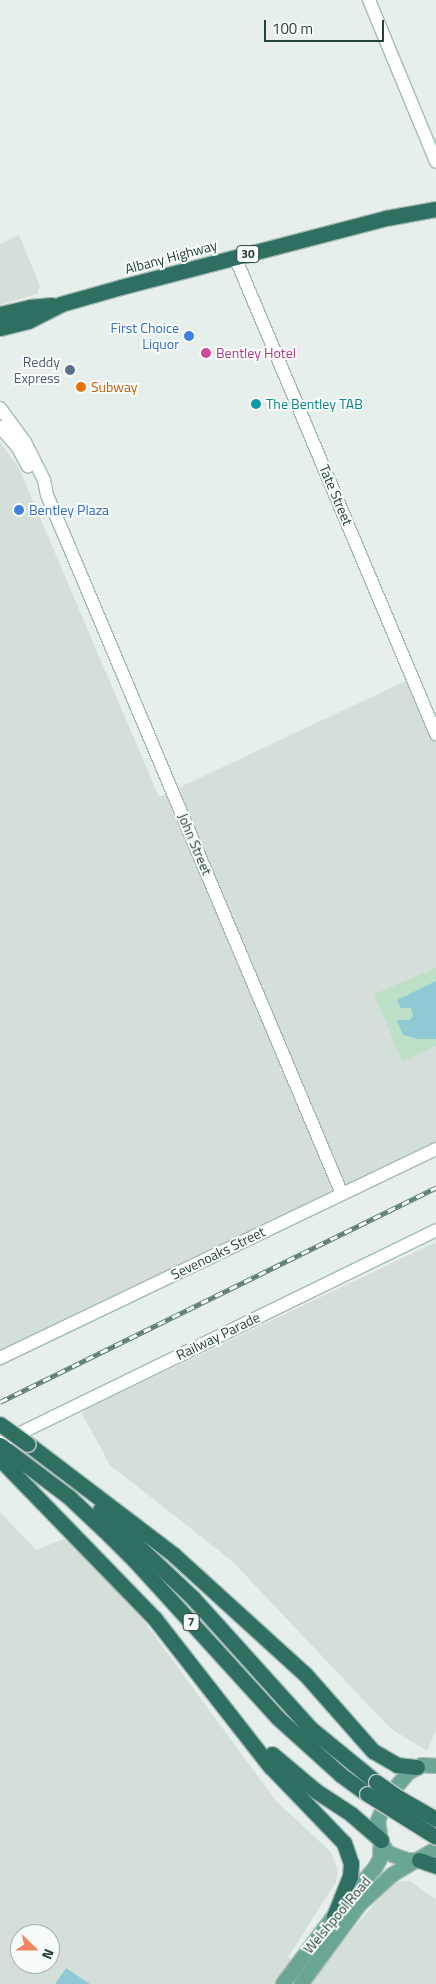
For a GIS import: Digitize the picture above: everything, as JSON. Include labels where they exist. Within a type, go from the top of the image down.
[{"type":"highway","name":"Albany Highway","points":[[0,314],[30,307],[61,304],[386,218],[436,209]]},
{"type":"highway","name":"Albany Highway","points":[[0,328],[28,321],[61,304]]},
{"type":"highway","name":"7","points":[[0,1424],[174,1555],[305,1674],[373,1751],[397,1765],[425,1766]]},
{"type":"highway","points":[[2,1452],[155,1620],[270,1766],[344,1843],[349,1855],[350,1876],[348,1887],[334,1916]]},
{"type":"highway","name":"7","points":[[2,1452],[69,1497],[104,1530],[150,1576],[278,1718],[340,1776],[436,1837]]},
{"type":"highway","name":"7","points":[[48,1460],[193,1598],[310,1728],[376,1782],[436,1819]]},
{"type":"highway","points":[[199,1674],[285,1767],[351,1814],[381,1841]]},
{"type":"highway","points":[[418,1860],[436,1866]]},
{"type":"main road","points":[[369,0],[436,162]]},
{"type":"main road","name":"Tate Street","points":[[235,257],[436,734]]},
{"type":"main road","name":"John Street","points":[[0,408],[26,442],[44,480],[47,495],[342,1194]]},
{"type":"main road","name":"John Street","points":[[0,427],[18,448],[37,486],[47,495]]},
{"type":"main road","name":"Sevenoaks Street","points":[[0,1358],[436,1149]]},
{"type":"main road","name":"Railway Parade","points":[[2,1452],[436,1230]]},
{"type":"main road","points":[[425,1766],[436,1753]]},
{"type":"main road","name":"Welshpool Road","points":[[283,1984],[334,1916],[377,1866],[381,1841],[378,1821],[384,1804],[397,1785],[425,1766]]},
{"type":"main road","points":[[381,1841],[390,1854],[407,1860],[418,1860]]},
{"type":"main road","name":"Welshpool Road","points":[[301,1984],[360,1904],[392,1875],[436,1849]]},
{"type":"shaded area","points":[[19,235],[40,286],[37,294],[0,305],[0,244]]},
{"type":"shaded area","points":[[0,442],[18,466],[159,797],[412,678],[436,734],[436,1154],[365,1191],[0,1367]]},
{"type":"shaded area","points":[[436,1242],[436,1730],[427,1751],[390,1728],[232,1561],[110,1465],[82,1414],[84,1410]]},
{"type":"shaded area","points":[[0,1512],[36,1550],[64,1539],[116,1583],[276,1801],[331,1852],[338,1870],[336,1882],[288,1957],[315,1975],[392,1882],[410,1881],[436,1900],[436,1984],[0,1984]]},
{"type":"green space","points":[[436,968],[436,1046],[402,1061],[374,994]]},
{"type":"water","points":[[436,981],[436,1039],[418,1039],[403,1035],[397,1020],[410,1020],[413,1015],[411,1008],[401,1008],[397,1000]]},
{"type":"water","points":[[66,1968],[90,1984],[55,1984]]},
{"type":"railway","points":[[0,1402],[436,1187]]},
{"type":"place","name":"First Choice Liquor","points":[[189,336]]},
{"type":"place","name":"Bentley Hotel","points":[[206,353]]},
{"type":"place","name":"Reddy Express","points":[[70,370]]},
{"type":"place","name":"Subway","points":[[81,387]]},
{"type":"place","name":"The Bentley TAB","points":[[256,404]]},
{"type":"place","name":"Bentley Plaza","points":[[19,510]]}]
